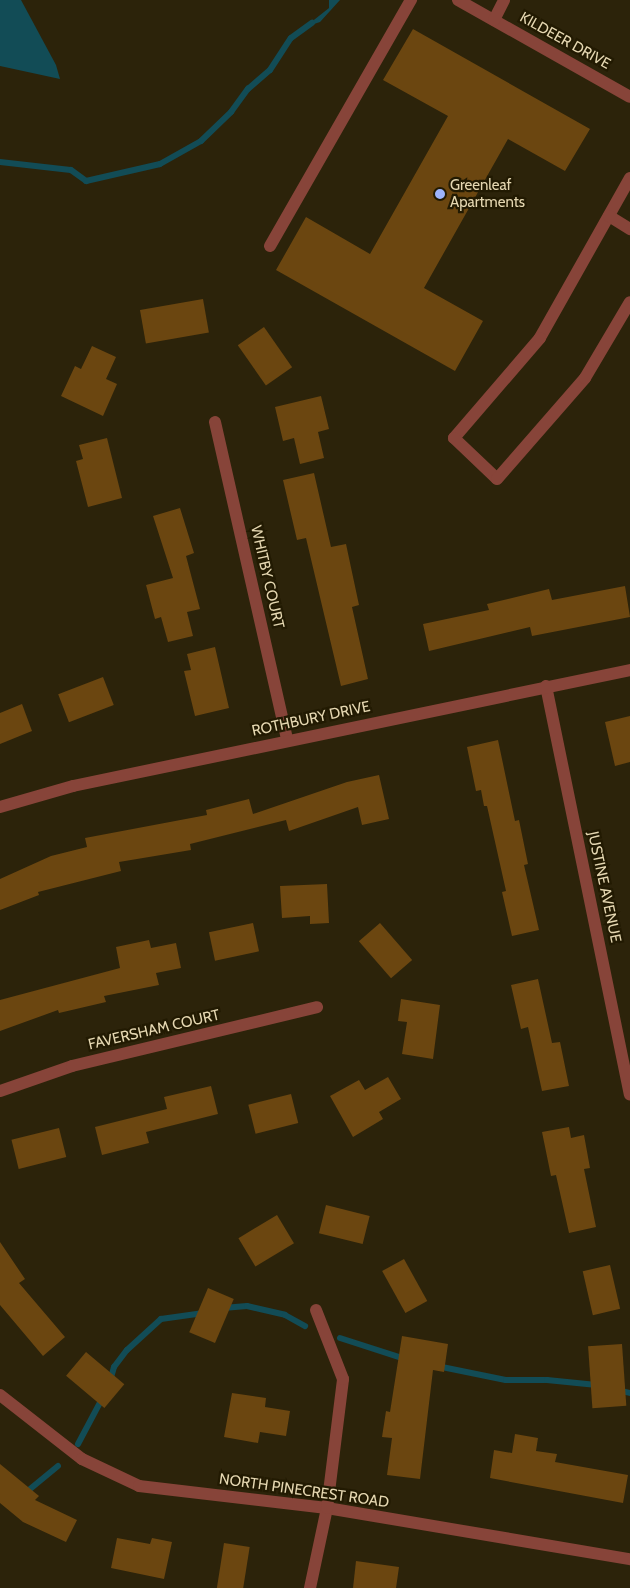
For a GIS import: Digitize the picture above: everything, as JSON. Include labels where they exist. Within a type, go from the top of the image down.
[{"type":"street","points":[[270,246],[411,0]]},
{"type":"street","name":"KILDEER DRIVE","points":[[458,0],[630,97]]},
{"type":"street","points":[[494,20],[504,0]]},
{"type":"street","points":[[630,178],[540,338],[454,438],[497,479],[585,378],[630,302]]},
{"type":"street","points":[[609,216],[630,229]]},
{"type":"street","name":"WHITBY COURT","points":[[216,422],[287,740]]},
{"type":"street","name":"ROTHBURY DRIVE","points":[[0,807],[73,786],[630,670]]},
{"type":"street","name":"JUSTINE AVENUE","points":[[546,686],[630,1094]]},
{"type":"street","name":"FAVERSHAM COURT","points":[[0,1091],[72,1066],[317,1007]]},
{"type":"street","points":[[310,1588],[327,1508],[343,1380],[316,1310]]},
{"type":"street","name":"NORTH PINECREST ROAD","points":[[0,1395],[82,1459],[139,1486],[327,1508],[630,1559]]},
{"type":"water","points":[[0,0],[21,0],[56,65],[60,79],[0,66]]},
{"type":"water","points":[[329,0],[340,0],[320,22],[305,27],[329,8]]},
{"type":"building","name":"Greenleaf Apartments","points":[[413,29],[590,129],[565,171],[508,139],[424,288],[483,321],[455,371],[276,270],[306,217],[370,254],[448,116],[383,80]]},
{"type":"building","points":[[203,299],[209,332],[146,344],[140,310]]},
{"type":"building","points":[[264,327],[292,367],[266,385],[238,345]]},
{"type":"building","points":[[92,346],[116,357],[106,379],[117,384],[103,416],[61,396],[75,366],[81,369]]},
{"type":"building","points":[[321,396],[329,429],[318,432],[324,458],[300,464],[294,438],[283,441],[275,407]]},
{"type":"building","points":[[107,438],[122,498],[88,507],[76,461],[83,459],[79,445]]},
{"type":"building","points":[[314,473],[331,547],[346,544],[359,605],[352,607],[368,679],[341,686],[306,538],[297,540],[283,480]]},
{"type":"building","points":[[180,508],[194,553],[186,556],[200,609],[187,612],[193,636],[168,642],[161,617],[155,619],[146,585],[173,578],[153,516]]},
{"type":"building","points":[[625,586],[630,617],[532,636],[530,627],[429,651],[423,624],[489,610],[487,604],[549,589],[552,600]]},
{"type":"building","points":[[215,647],[229,708],[195,716],[184,671],[191,670],[187,654]]},
{"type":"building","points":[[103,677],[114,705],[69,722],[58,694]]},
{"type":"building","points":[[22,704],[32,731],[0,744],[0,713]]},
{"type":"building","points":[[630,716],[630,762],[615,766],[605,722]]},
{"type":"building","points":[[498,740],[515,821],[519,820],[528,864],[524,865],[539,930],[512,936],[502,892],[506,891],[487,806],[484,806],[481,790],[476,791],[467,747]]},
{"type":"building","points":[[379,775],[389,819],[362,825],[358,807],[289,831],[286,820],[190,844],[191,850],[119,862],[121,871],[38,892],[39,895],[0,910],[0,879],[51,856],[87,847],[85,838],[207,815],[206,810],[249,799],[253,814],[347,782]]},
{"type":"building","points":[[327,884],[329,923],[310,924],[310,916],[282,918],[280,886]]},
{"type":"building","points":[[253,923],[259,951],[215,961],[209,932]]},
{"type":"building","points":[[380,923],[412,960],[391,978],[359,941]]},
{"type":"building","points":[[149,940],[151,948],[176,943],[181,968],[156,973],[159,985],[104,996],[106,1002],[59,1013],[58,1010],[0,1031],[0,1000],[120,968],[116,947]]},
{"type":"building","points":[[538,979],[552,1043],[560,1042],[569,1086],[542,1091],[528,1027],[521,1029],[511,985]]},
{"type":"building","points":[[401,999],[440,1005],[433,1059],[402,1054],[407,1022],[398,1021]]},
{"type":"building","points":[[388,1077],[401,1099],[379,1112],[383,1119],[353,1137],[330,1096],[359,1080],[365,1090]]},
{"type":"building","points":[[211,1086],[218,1114],[146,1132],[149,1143],[102,1155],[95,1127],[167,1109],[164,1097]]},
{"type":"building","points":[[291,1094],[298,1123],[256,1134],[248,1105]]},
{"type":"building","points":[[569,1127],[571,1138],[584,1135],[590,1168],[584,1169],[596,1227],[569,1233],[556,1175],[551,1176],[542,1132]]},
{"type":"building","points":[[59,1128],[66,1157],[19,1169],[11,1140]]},
{"type":"building","points":[[326,1205],[370,1216],[363,1244],[319,1233]]},
{"type":"building","points":[[277,1215],[294,1243],[255,1266],[238,1238]]},
{"type":"building","points":[[0,1242],[25,1279],[19,1283],[65,1337],[43,1356],[0,1305]]},
{"type":"building","points":[[404,1259],[427,1301],[405,1313],[382,1271]]},
{"type":"building","points":[[610,1265],[620,1309],[593,1315],[583,1271]]},
{"type":"building","points":[[208,1288],[234,1299],[215,1343],[189,1332]]},
{"type":"building","points":[[402,1336],[448,1344],[444,1372],[433,1370],[420,1479],[387,1475],[392,1438],[382,1437],[386,1411],[390,1412]]},
{"type":"building","points":[[622,1344],[626,1406],[592,1408],[588,1346]]},
{"type":"building","points":[[86,1352],[124,1384],[104,1408],[66,1376]]},
{"type":"building","points":[[232,1393],[266,1398],[265,1407],[290,1411],[286,1436],[260,1432],[258,1443],[224,1437]]},
{"type":"building","points":[[515,1434],[538,1438],[536,1451],[557,1454],[555,1462],[628,1475],[623,1503],[490,1478],[494,1450],[512,1453]]},
{"type":"building","points":[[0,1464],[39,1496],[35,1500],[77,1520],[66,1542],[23,1522],[0,1503]]},
{"type":"building","points":[[117,1538],[150,1544],[152,1538],[172,1542],[164,1579],[111,1568]]},
{"type":"building","points":[[224,1543],[250,1547],[243,1588],[217,1588]]},
{"type":"building","points":[[356,1561],[399,1567],[396,1588],[353,1588]]},
{"type":"waterway","points":[[0,162],[71,170],[86,181],[160,164],[201,141],[231,112],[248,89],[270,70],[291,38],[312,23]]},
{"type":"waterway","points":[[223,1308],[247,1306],[285,1315],[305,1326]]},
{"type":"waterway","points":[[110,1381],[114,1367],[127,1350],[161,1319],[204,1313]]},
{"type":"waterway","points":[[340,1338],[405,1359]]},
{"type":"waterway","points":[[437,1366],[506,1380],[547,1380],[597,1385]]},
{"type":"waterway","points":[[617,1390],[630,1393]]},
{"type":"waterway","points":[[78,1444],[103,1397]]},
{"type":"waterway","points":[[24,1494],[58,1466]]},
{"type":"place","name":"Greenleaf Apartments","points":[[440,194]]}]
